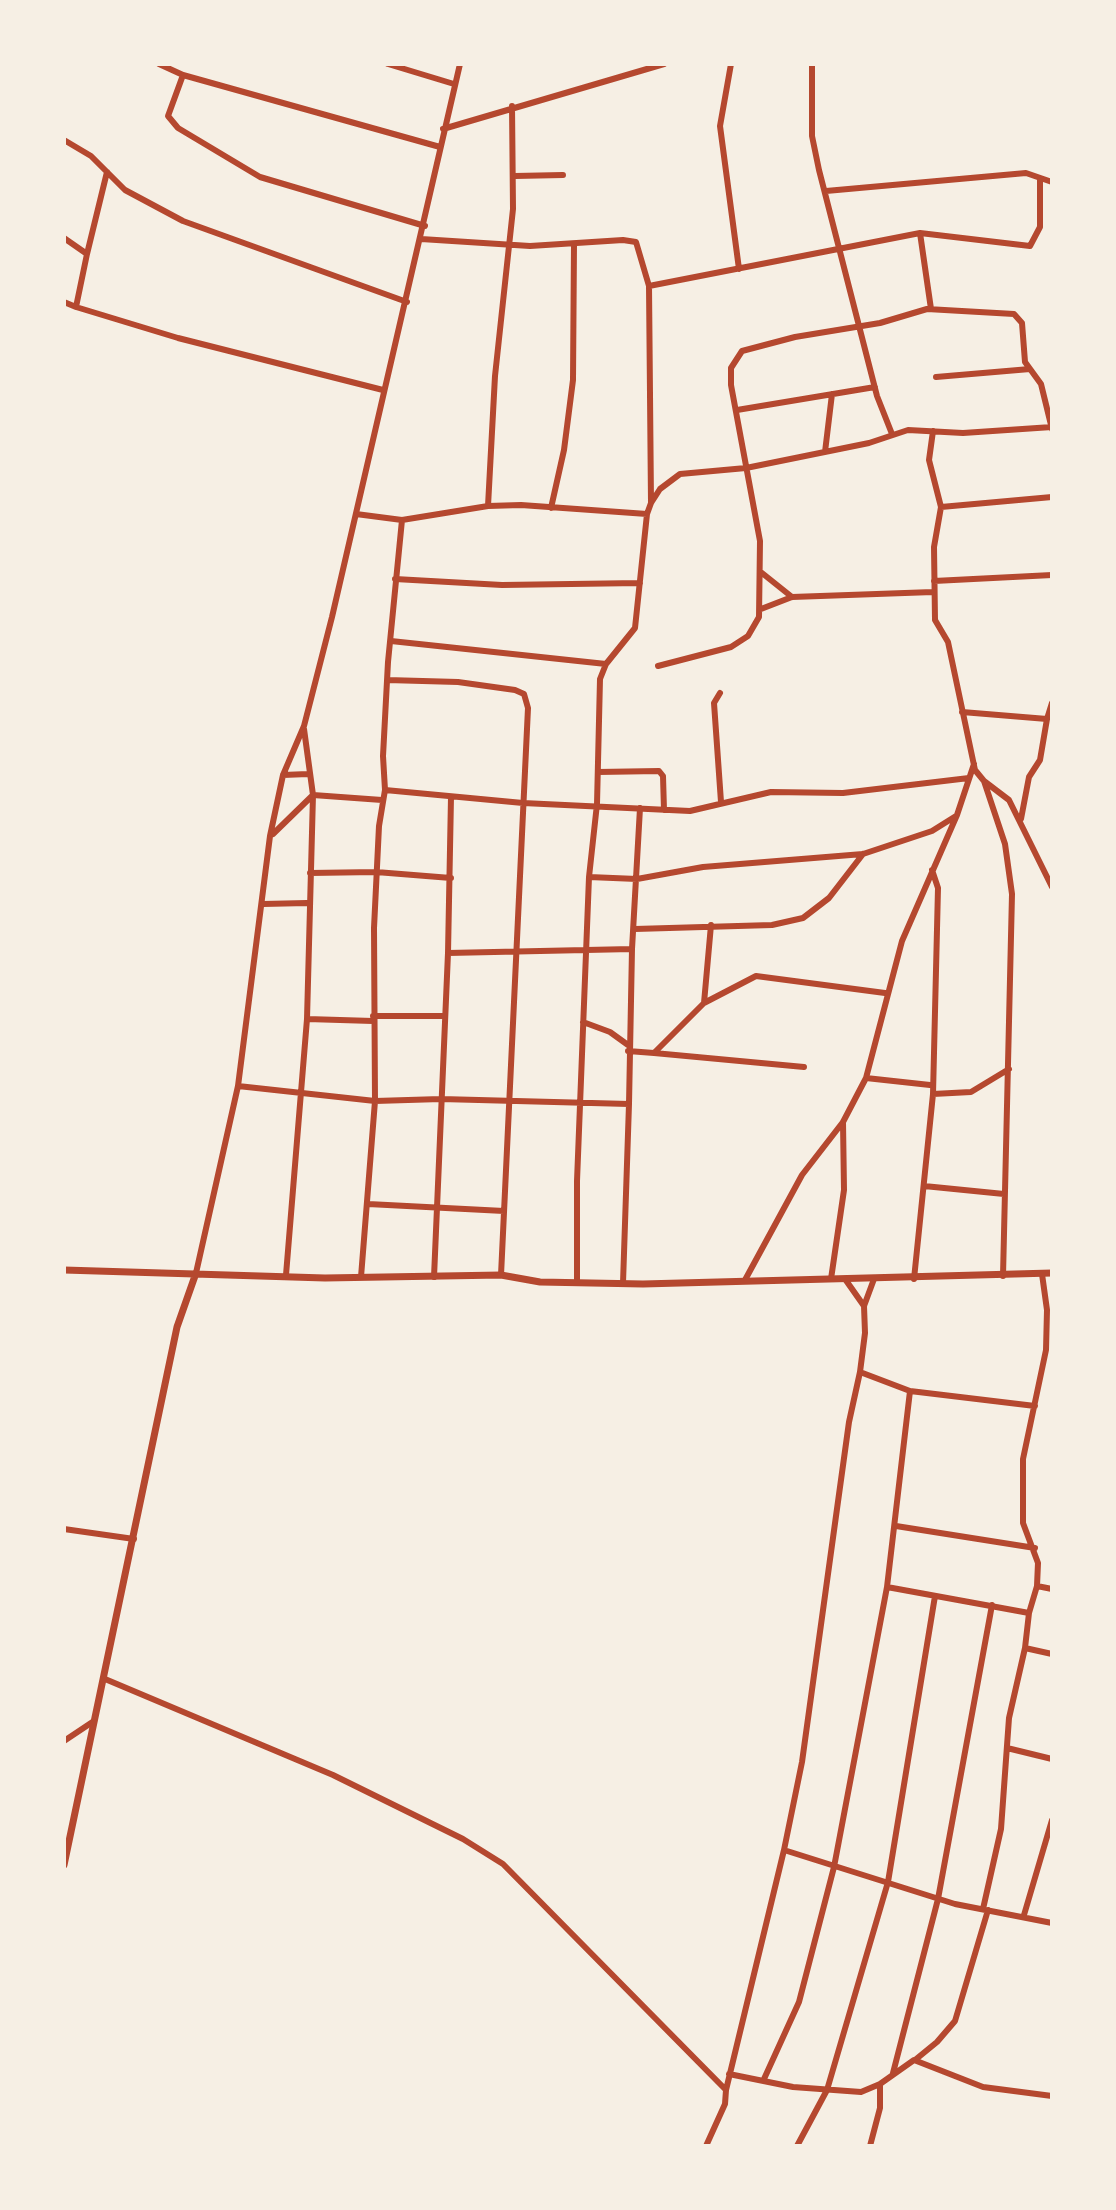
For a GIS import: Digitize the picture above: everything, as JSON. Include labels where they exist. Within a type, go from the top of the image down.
[{"type":"street","points":[[159,64],[183,75],[440,147]]},
{"type":"street","points":[[388,64],[454,84]]},
{"type":"street","points":[[64,1865],[177,1327],[196,1273],[238,1086],[270,836],[283,775],[304,726],[425,226],[443,129],[460,64]]},
{"type":"street","points":[[443,129],[512,106],[664,64]]},
{"type":"street","points":[[731,64],[720,126],[739,269]]},
{"type":"street","points":[[812,64],[812,136],[837,249],[875,387],[892,434]]},
{"type":"street","points":[[183,75],[168,116],[178,128],[260,177],[425,226]]},
{"type":"street","points":[[488,506],[495,376],[515,176],[512,106]]},
{"type":"street","points":[[64,140],[84,151],[141,201],[183,221],[407,302]]},
{"type":"street","points":[[76,307],[108,172]]},
{"type":"street","points":[[826,191],[1023,173],[1052,182]]},
{"type":"street","points":[[515,176],[563,175]]},
{"type":"street","points":[[649,286],[920,233],[1030,246],[1040,227],[1040,178]]},
{"type":"street","points":[[920,233],[931,309]]},
{"type":"street","points":[[64,238],[87,254]]},
{"type":"street","points":[[421,239],[510,244],[636,242],[649,286],[651,503]]},
{"type":"street","points":[[551,508],[569,420],[573,380],[574,244]]},
{"type":"street","points":[[64,302],[178,338],[383,390]]},
{"type":"street","points":[[577,1283],[575,1217],[589,877],[597,804],[600,679],[606,664],[635,628],[647,514],[651,503],[660,489],[680,474],[746,468],[892,434],[1052,428],[1041,384],[1025,362],[1019,317],[931,309],[742,351],[731,368],[746,468],[758,526],[761,609],[754,628],[739,643],[658,666]]},
{"type":"street","points":[[936,377],[1030,369]]},
{"type":"street","points":[[737,410],[875,387]]},
{"type":"street","points":[[825,452],[832,394]]},
{"type":"street","points":[[933,431],[929,460],[941,507],[934,547],[935,620],[948,642],[974,764],[984,781],[1005,844],[1011,875],[1003,1276]]},
{"type":"street","points":[[941,507],[1052,497]]},
{"type":"street","points":[[356,514],[402,520],[488,506],[647,514]]},
{"type":"street","points":[[361,1277],[375,1101],[376,872],[385,790],[387,680],[402,520]]},
{"type":"street","points":[[762,573],[792,597]]},
{"type":"street","points":[[934,581],[1052,575]]},
{"type":"street","points":[[395,579],[502,585],[640,583]]},
{"type":"street","points":[[761,609],[792,597],[933,592]]},
{"type":"street","points":[[391,641],[606,664]]},
{"type":"street","points":[[387,680],[458,682],[524,694],[528,708],[501,1275]]},
{"type":"street","points":[[720,693],[714,703],[721,802]]},
{"type":"street","points":[[1021,819],[1029,777],[1040,760],[1052,706]]},
{"type":"street","points":[[962,712],[1047,719]]},
{"type":"street","points":[[286,1275],[307,1019],[307,903],[313,795],[304,726]]},
{"type":"street","points":[[745,1280],[806,1167],[843,1122],[866,1078],[885,993],[906,930],[957,815],[974,764]]},
{"type":"street","points":[[598,772],[659,771],[663,776],[664,810]]},
{"type":"street","points":[[283,775],[308,774]]},
{"type":"street","points":[[385,790],[523,803],[597,804],[690,811],[771,792],[843,793],[969,778]]},
{"type":"street","points":[[984,781],[1003,793],[1021,819],[1052,887]]},
{"type":"street","points":[[270,836],[313,795],[382,800]]},
{"type":"street","points":[[434,1277],[451,878],[451,797]]},
{"type":"street","points":[[623,1283],[628,1048],[640,808]]},
{"type":"street","points":[[589,877],[637,879],[703,867],[863,854],[932,831],[957,815]]},
{"type":"street","points":[[635,929],[772,925],[803,918],[829,898],[863,854]]},
{"type":"street","points":[[914,1279],[933,1094],[930,1085],[938,888],[932,870]]},
{"type":"street","points":[[310,873],[376,872],[451,878]]},
{"type":"street","points":[[263,904],[307,903]]},
{"type":"street","points":[[704,1003],[711,925]]},
{"type":"street","points":[[448,953],[632,949]]},
{"type":"street","points":[[654,1053],[704,1003],[756,976],[885,993]]},
{"type":"street","points":[[307,1019],[443,1016]]},
{"type":"street","points":[[583,1022],[610,1032],[628,1048],[804,1067]]},
{"type":"street","points":[[933,1094],[971,1092],[1009,1069]]},
{"type":"street","points":[[866,1078],[930,1085]]},
{"type":"street","points":[[238,1086],[375,1101],[441,1099],[629,1104]]},
{"type":"street","points":[[831,1279],[844,1190],[843,1122]]},
{"type":"street","points":[[924,1186],[1004,1194]]},
{"type":"street","points":[[368,1204],[504,1211]]},
{"type":"street","points":[[64,1270],[361,1277],[501,1275],[577,1283],[914,1279],[1052,1273]]},
{"type":"street","points":[[729,2074],[793,2087],[861,2092],[880,2084],[914,2060],[937,2042],[955,2021],[986,1909],[1003,1818],[1011,1706],[1037,1586],[1035,1548],[1023,1523],[1022,1475],[1025,1443],[1035,1406],[1048,1329],[1042,1274]]},
{"type":"street","points":[[845,1279],[864,1306]]},
{"type":"street","points":[[706,2146],[725,2104],[729,2074],[784,1850],[802,1762],[849,1422],[860,1372],[865,1333],[864,1306],[874,1279]]},
{"type":"street","points":[[860,1372],[910,1391],[1035,1406]]},
{"type":"street","points":[[764,2079],[799,2002],[834,1867],[887,1587],[910,1391]]},
{"type":"street","points":[[896,1526],[1035,1548]]},
{"type":"street","points":[[64,1529],[134,1539]]},
{"type":"street","points":[[1037,1586],[1052,1589]]},
{"type":"street","points":[[887,1587],[1029,1613]]},
{"type":"street","points":[[797,2146],[827,2090],[888,1882],[935,1596]]},
{"type":"street","points":[[893,2073],[938,1899],[992,1605]]},
{"type":"street","points":[[1025,1648],[1052,1654]]},
{"type":"street","points":[[105,1679],[333,1775],[485,1852],[518,1878],[726,2090]]},
{"type":"street","points":[[64,1741],[96,1720]]},
{"type":"street","points":[[1007,1748],[1052,1759]]},
{"type":"street","points":[[1024,1915],[1052,1820]]},
{"type":"street","points":[[64,1831],[73,1827]]},
{"type":"street","points":[[784,1850],[938,1899],[1052,1923]]},
{"type":"street","points":[[914,2060],[983,2087],[1052,2096]]},
{"type":"street","points":[[870,2146],[880,2108],[880,2084]]}]
